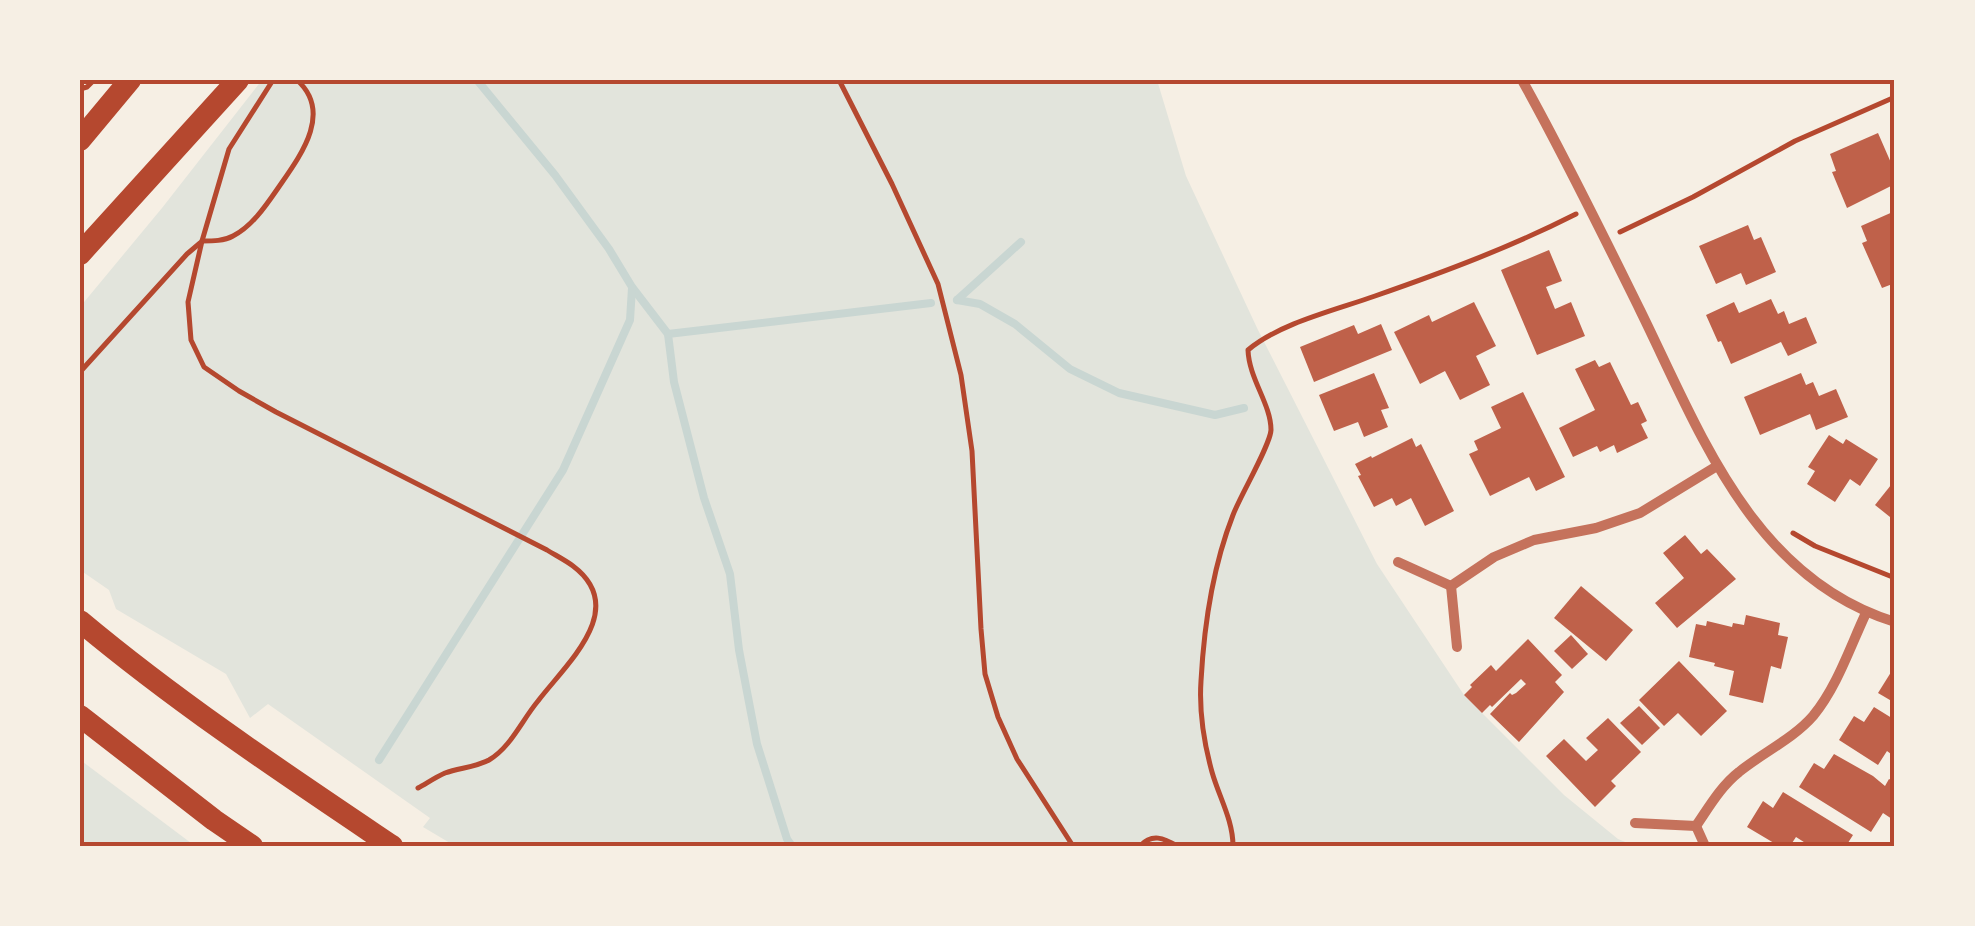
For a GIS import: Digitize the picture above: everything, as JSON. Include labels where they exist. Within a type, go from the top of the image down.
[{"type":"main road","points":[[80,140],[130,80]]},
{"type":"main road","points":[[82,253],[238,80]]},
{"type":"main road","points":[[80,610],[132,665]]},
{"type":"main road","points":[[80,621],[132,665],[392,846]]},
{"type":"main road","points":[[80,716],[252,846]]},
{"type":"street","points":[[1522,80],[1717,466],[1756,523],[1778,549],[1822,588],[1866,613],[1895,622]]},
{"type":"street","points":[[1451,586],[1494,557],[1534,540],[1596,528],[1640,513],[1717,466]]},
{"type":"street","points":[[1398,562],[1451,586]]},
{"type":"street","points":[[1451,586],[1457,646]]},
{"type":"street","points":[[1696,826],[1738,773],[1812,716],[1835,680],[1866,613]]},
{"type":"street","points":[[1636,823],[1696,826]]},
{"type":"street","points":[[1696,826],[1705,846]]},
{"type":"path","points":[[80,89],[94,80]]},
{"type":"path","points":[[273,80],[229,150],[202,241],[188,302],[191,340],[204,367],[276,412],[547,550],[575,567],[591,586],[596,615],[588,635],[514,736],[491,759],[446,773],[418,788]]},
{"type":"path","points":[[80,372],[187,254],[202,241],[236,235],[259,213],[302,152],[311,130],[313,108],[297,80]]},
{"type":"path","points":[[839,80],[938,284],[961,375],[972,452],[980,629],[986,674],[998,717],[1017,759],[1073,846]]},
{"type":"path","points":[[1622,244],[1616,234],[1796,141],[1895,97]]},
{"type":"path","points":[[1233,846],[1203,729],[1200,683],[1209,611],[1224,542],[1271,433],[1268,415],[1248,366],[1248,350],[1294,325],[1480,259],[1576,215],[1586,206]]},
{"type":"path","points":[[1791,532],[1815,546],[1895,578]]},
{"type":"path","points":[[1140,846],[1146,840],[1165,838],[1177,846]]},
{"type":"shaded area","points":[[262,80],[1157,80],[1186,176],[1258,330],[1377,564],[1464,695],[1564,795],[1618,839],[1635,846],[455,846],[423,827],[430,818],[268,704],[250,718],[226,674],[116,609],[109,590],[80,570],[80,307]]},
{"type":"shaded area","points":[[80,759],[83,762],[195,846],[80,846]]},
{"type":"building","points":[[1878,133],[1895,172],[1895,184],[1847,208],[1832,172],[1836,171],[1830,154]]},
{"type":"building","points":[[1895,211],[1895,283],[1882,288],[1862,243],[1867,241],[1861,226]]},
{"type":"building","points":[[1748,225],[1754,240],[1761,237],[1776,272],[1746,285],[1741,273],[1716,284],[1699,246]]},
{"type":"building","points":[[1549,250],[1562,281],[1546,287],[1555,309],[1571,302],[1585,336],[1537,355],[1501,270]]},
{"type":"building","points":[[1771,299],[1778,314],[1784,311],[1789,324],[1806,317],[1817,343],[1788,356],[1781,342],[1731,364],[1706,315],[1734,302],[1739,313]]},
{"type":"building","points":[[1474,302],[1496,346],[1476,356],[1490,385],[1460,400],[1445,371],[1420,384],[1394,332],[1429,315],[1432,322]]},
{"type":"building","points":[[1381,324],[1392,350],[1314,382],[1300,347],[1354,325],[1358,334]]},
{"type":"building","points":[[1595,360],[1599,367],[1610,362],[1631,405],[1638,402],[1647,421],[1641,424],[1648,438],[1617,453],[1614,445],[1600,452],[1597,446],[1573,457],[1559,428],[1595,410],[1575,369]]},
{"type":"building","points":[[1374,373],[1389,408],[1381,410],[1388,427],[1364,437],[1358,422],[1334,431],[1319,395]]},
{"type":"building","points":[[1801,373],[1806,385],[1813,382],[1819,396],[1836,389],[1848,417],[1816,430],[1810,414],[1760,435],[1744,397]]},
{"type":"building","points":[[1523,392],[1565,477],[1536,491],[1529,477],[1490,496],[1469,454],[1478,450],[1474,441],[1501,428],[1491,407]]},
{"type":"building","points":[[1829,435],[1843,444],[1846,439],[1878,459],[1860,486],[1850,479],[1835,502],[1807,484],[1815,471],[1808,467]]},
{"type":"building","points":[[1412,438],[1416,447],[1421,444],[1454,511],[1425,526],[1411,498],[1396,506],[1392,498],[1374,507],[1355,464]]},
{"type":"building","points":[[1895,480],[1895,521],[1875,505]]},
{"type":"building","points":[[1685,535],[1701,554],[1707,549],[1736,579],[1677,628],[1655,603],[1684,578],[1663,553]]},
{"type":"building","points":[[1581,586],[1633,630],[1606,661],[1554,618]]},
{"type":"building","points":[[1746,615],[1780,623],[1778,635],[1788,637],[1781,669],[1771,666],[1763,703],[1729,695],[1734,671],[1689,657],[1696,624],[1706,626],[1707,621],[1732,627],[1733,623],[1744,625]]},
{"type":"building","points":[[1571,635],[1588,654],[1572,669],[1554,651]]},
{"type":"building","points":[[1528,639],[1562,675],[1555,682],[1564,692],[1519,742],[1490,714],[1510,693],[1526,684],[1521,679],[1482,713],[1464,695],[1491,665],[1496,671]]},
{"type":"building","points":[[1679,661],[1727,711],[1701,736],[1678,713],[1664,726],[1639,700]]},
{"type":"building","points":[[1895,671],[1895,703],[1878,693]]},
{"type":"building","points":[[1639,706],[1660,728],[1642,745],[1620,723]]},
{"type":"building","points":[[1874,707],[1895,720],[1895,757],[1887,751],[1878,765],[1839,740],[1854,716],[1864,722]]},
{"type":"building","points":[[1608,718],[1641,752],[1611,781],[1616,786],[1595,807],[1546,756],[1564,739],[1586,761],[1598,750],[1586,738]]},
{"type":"building","points":[[1834,754],[1885,786],[1889,779],[1895,782],[1895,821],[1883,813],[1871,832],[1799,787],[1814,763],[1824,769]]},
{"type":"building","points":[[1783,792],[1853,835],[1846,846],[1806,846],[1796,837],[1790,846],[1779,846],[1747,827],[1763,801],[1773,808]]},
{"type":"waterway","points":[[477,80],[555,175],[668,334],[674,382],[704,498],[730,574],[739,650],[757,744],[792,846]]},
{"type":"waterway","points":[[957,300],[1021,242]]},
{"type":"waterway","points":[[379,760],[563,470],[630,320],[632,288]]},
{"type":"waterway","points":[[957,300],[980,304],[1015,324],[1070,369],[1119,393],[1215,415],[1244,408]]},
{"type":"waterway","points":[[668,334],[931,303]]}]
